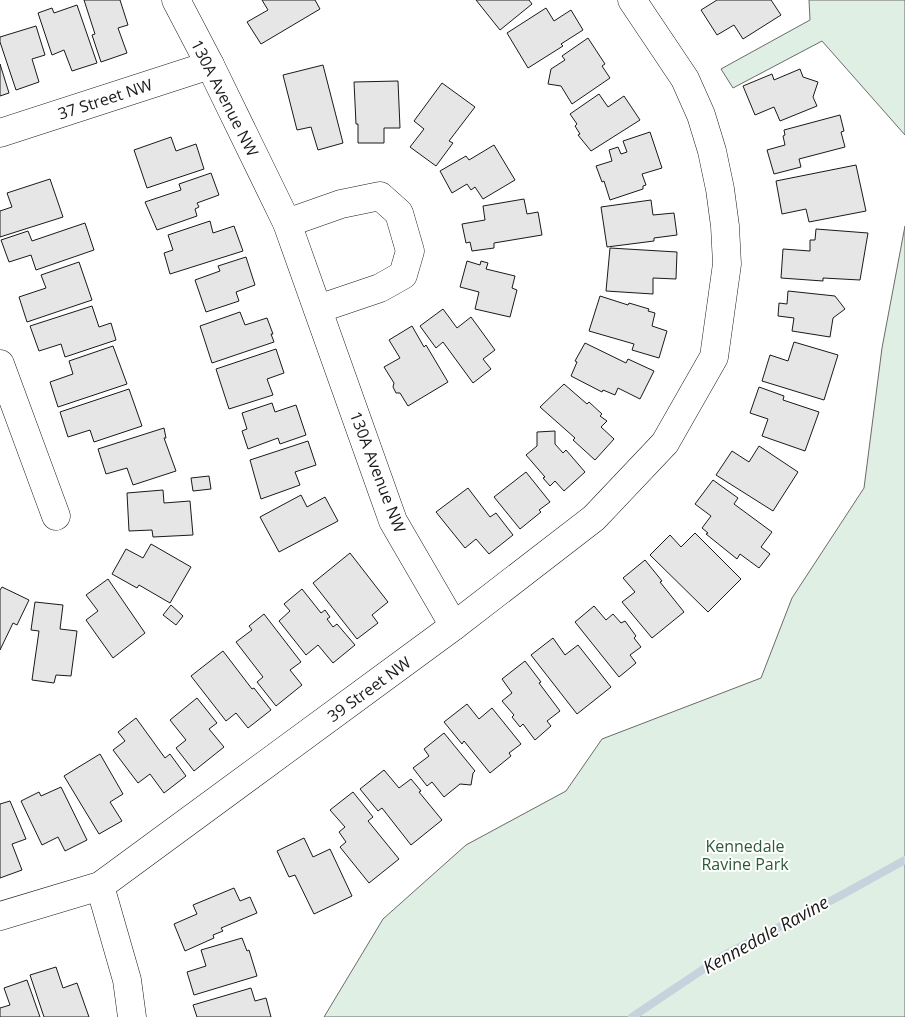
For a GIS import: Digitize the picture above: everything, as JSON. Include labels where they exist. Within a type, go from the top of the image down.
[{"type":"street","name":"130A Avenue NW","points":[[176,0],[287,222],[393,521],[454,626]]},
{"type":"street","name":"39 Street NW","points":[[0,916],[100,886],[454,626],[594,518],[665,443],[714,357],[727,264],[725,226],[720,188],[712,151],[701,115],[685,80],[632,0]]},
{"type":"street","name":"37 Street NW","points":[[0,133],[210,65]]},
{"type":"street","points":[[287,222],[341,204],[380,196],[399,213],[410,251],[403,275],[380,288],[318,309]]},
{"type":"street","points":[[0,364],[56,516]]},
{"type":"street","points":[[100,886],[127,980],[132,1017]]},
{"type":"green space","points":[[809,0],[905,0],[905,135],[822,41],[733,88],[721,69],[810,20]]},
{"type":"green space","name":"Kennedale Ravine Park","points":[[905,226],[905,1017],[324,1017],[383,919],[466,845],[566,791],[602,739],[761,678],[792,598],[864,488],[882,348]]},
{"type":"building","points":[[84,0],[120,0],[128,25],[118,28],[127,53],[101,62],[92,35],[95,34]]},
{"type":"building","points":[[262,0],[315,0],[320,9],[261,44],[247,22],[268,10]]},
{"type":"building","points":[[476,0],[529,0],[532,4],[500,30]]},
{"type":"building","points":[[717,0],[771,0],[781,15],[743,39],[734,25],[717,35],[701,10]]},
{"type":"building","points":[[77,5],[97,63],[72,71],[64,50],[52,55],[38,13],[52,8],[54,13]]},
{"type":"building","points":[[546,8],[554,21],[571,10],[583,30],[561,44],[563,46],[528,68],[507,33]]},
{"type":"building","points":[[36,26],[45,55],[32,59],[39,82],[16,90],[0,37]]},
{"type":"building","points":[[588,38],[605,64],[602,66],[610,78],[572,104],[561,86],[548,84],[551,69],[565,60],[562,56]]},
{"type":"building","points":[[0,64],[9,93],[0,96]]},
{"type":"building","points":[[323,65],[343,143],[318,150],[311,127],[297,130],[283,75]]},
{"type":"building","points":[[800,69],[803,77],[818,82],[813,97],[817,106],[780,121],[774,107],[755,115],[743,86],[772,74],[774,80]]},
{"type":"building","points":[[398,81],[400,128],[384,128],[384,143],[358,143],[354,82]]},
{"type":"building","points":[[442,83],[475,107],[449,141],[453,143],[436,166],[410,147],[424,129],[414,121]]},
{"type":"building","points":[[599,94],[608,107],[624,96],[640,120],[591,151],[578,135],[580,134],[575,126],[577,124],[570,114]]},
{"type":"building","points":[[840,115],[844,131],[841,132],[845,147],[799,159],[801,167],[774,174],[767,150],[785,145],[784,130]]},
{"type":"building","points":[[650,132],[662,168],[642,174],[646,185],[643,186],[643,189],[610,200],[604,181],[602,182],[596,166],[612,161],[609,150],[618,147],[621,154],[627,152],[623,141]]},
{"type":"building","points":[[171,137],[176,151],[196,144],[204,169],[147,188],[134,150]]},
{"type":"building","points":[[494,145],[515,180],[483,199],[475,187],[471,190],[467,184],[452,193],[440,171],[466,156],[469,160]]},
{"type":"building","points":[[856,165],[866,211],[809,222],[806,209],[782,214],[776,181]]},
{"type":"building","points":[[211,173],[219,195],[197,203],[199,207],[195,209],[197,216],[157,230],[145,202],[181,190],[179,184]]},
{"type":"building","points":[[50,179],[63,217],[0,237],[0,211],[12,207],[7,193]]},
{"type":"building","points":[[524,199],[527,214],[538,212],[542,235],[494,243],[494,248],[472,251],[470,242],[466,243],[462,224],[485,220],[483,206]]},
{"type":"building","points":[[651,200],[653,215],[674,213],[677,235],[654,238],[654,241],[607,247],[601,207]]},
{"type":"building","points":[[210,221],[213,233],[234,226],[243,251],[170,274],[164,253],[173,250],[168,235]]},
{"type":"building","points":[[85,223],[94,250],[36,270],[31,255],[9,262],[1,240],[28,231],[32,241]]},
{"type":"building","points":[[816,229],[868,233],[860,280],[823,278],[823,281],[781,278],[783,249],[810,251],[810,240],[815,240]]},
{"type":"building","points":[[610,248],[677,252],[676,279],[653,278],[653,294],[606,291]]},
{"type":"building","points":[[246,257],[255,285],[236,292],[239,301],[206,312],[195,280],[220,271],[218,266]]},
{"type":"building","points":[[467,261],[480,265],[481,261],[488,263],[486,269],[515,276],[512,288],[517,290],[510,317],[475,309],[479,292],[460,287]]},
{"type":"building","points":[[79,262],[92,300],[27,322],[19,297],[46,288],[41,275]]},
{"type":"building","points":[[788,291],[835,296],[845,309],[833,318],[830,337],[792,331],[794,318],[778,316],[779,303],[787,304]]},
{"type":"building","points":[[600,296],[628,305],[629,303],[649,309],[648,311],[655,313],[652,326],[667,331],[659,358],[632,350],[634,344],[589,331]]},
{"type":"building","points":[[92,306],[99,327],[111,323],[116,340],[65,357],[61,344],[39,351],[30,326]]},
{"type":"building","points":[[443,309],[457,328],[471,317],[495,350],[483,359],[491,369],[473,383],[443,342],[436,348],[420,326]]},
{"type":"building","points":[[240,312],[245,325],[267,318],[274,342],[212,363],[200,326]]},
{"type":"building","points":[[412,326],[424,347],[426,345],[448,382],[408,406],[400,393],[396,393],[393,387],[394,383],[384,367],[400,358],[389,340]]},
{"type":"building","points":[[794,342],[838,355],[824,400],[762,381],[770,355],[788,361]]},
{"type":"building","points":[[585,343],[626,363],[628,359],[654,371],[640,399],[618,388],[615,395],[603,390],[602,392],[571,376],[577,362],[575,361]]},
{"type":"building","points":[[113,346],[127,384],[58,407],[50,382],[73,374],[69,361]]},
{"type":"building","points":[[276,349],[284,373],[267,379],[273,395],[229,409],[216,369]]},
{"type":"building","points":[[564,384],[587,404],[589,402],[602,414],[600,416],[607,421],[601,427],[614,439],[595,460],[573,440],[575,438],[540,407]]},
{"type":"building","points":[[759,387],[784,396],[783,400],[819,412],[805,451],[762,436],[768,419],[750,413]]},
{"type":"building","points":[[129,389],[142,426],[94,442],[90,430],[68,437],[60,412]]},
{"type":"building","points":[[272,403],[275,412],[296,405],[306,435],[280,444],[278,438],[248,449],[242,431],[247,429],[242,413]]},
{"type":"building","points":[[164,428],[166,438],[164,438],[176,471],[133,485],[127,468],[106,474],[98,449]]},
{"type":"building","points":[[555,431],[555,444],[563,453],[566,450],[585,472],[564,491],[555,481],[550,486],[543,478],[545,477],[526,455],[537,446],[537,432]]},
{"type":"building","points":[[308,441],[316,465],[295,472],[300,485],[261,499],[250,460]]},
{"type":"building","points":[[759,446],[798,472],[773,511],[716,475],[732,451],[749,462]]},
{"type":"building","points":[[526,472],[550,502],[520,529],[494,497]]},
{"type":"building","points":[[209,476],[211,489],[193,491],[191,478]]},
{"type":"building","points":[[713,480],[738,498],[734,504],[772,532],[761,547],[770,554],[759,568],[740,554],[737,559],[706,534],[708,533],[702,528],[711,516],[695,504]]},
{"type":"building","points":[[468,488],[490,517],[496,513],[513,535],[489,554],[476,539],[465,548],[436,512]]},
{"type":"building","points":[[163,490],[164,503],[190,501],[193,535],[153,537],[152,530],[129,531],[127,493]]},
{"type":"building","points":[[301,495],[307,507],[325,497],[338,521],[279,552],[260,517]]},
{"type":"building","points":[[695,533],[741,579],[708,612],[650,555],[670,535],[681,547]]},
{"type":"building","points":[[151,544],[191,567],[170,603],[139,585],[137,588],[112,574],[126,549],[143,558]]},
{"type":"building","points":[[350,553],[388,602],[372,615],[378,623],[357,639],[313,583]]},
{"type":"building","points":[[645,560],[684,612],[652,638],[622,602],[635,592],[623,578]]},
{"type":"building","points":[[108,579],[145,633],[113,658],[86,620],[98,611],[86,595]]},
{"type":"building","points":[[2,587],[29,600],[17,625],[13,623],[0,650],[0,590]]},
{"type":"building","points":[[302,589],[321,613],[325,610],[330,617],[327,619],[333,627],[337,624],[355,645],[333,663],[318,645],[306,655],[279,621],[290,611],[284,604]]},
{"type":"building","points":[[35,602],[63,605],[60,629],[77,631],[71,676],[56,675],[54,683],[32,680],[39,631],[31,630]]},
{"type":"building","points":[[171,605],[183,616],[176,625],[163,615]]},
{"type":"building","points":[[594,606],[606,620],[613,614],[621,623],[625,621],[636,636],[634,638],[641,647],[630,655],[636,663],[619,677],[575,622]]},
{"type":"building","points":[[264,614],[301,662],[290,670],[302,685],[276,706],[257,682],[263,677],[236,642],[252,630],[249,626]]},
{"type":"building","points":[[553,638],[565,655],[578,645],[611,687],[577,714],[531,655]]},
{"type":"building","points":[[223,651],[271,710],[248,728],[236,713],[226,721],[191,676]]},
{"type":"building","points":[[525,661],[560,711],[547,721],[551,726],[535,740],[523,724],[520,727],[512,717],[514,715],[502,701],[512,693],[502,679]]},
{"type":"building","points":[[197,698],[217,723],[209,729],[224,747],[194,771],[176,748],[186,740],[170,720]]},
{"type":"building","points":[[467,704],[479,719],[492,708],[521,744],[509,753],[511,756],[490,773],[464,741],[462,744],[444,722]]},
{"type":"building","points":[[136,718],[165,758],[170,754],[186,776],[164,793],[150,774],[138,783],[113,750],[125,741],[118,732]]},
{"type":"building","points":[[444,733],[475,771],[471,785],[460,784],[444,797],[432,782],[427,786],[413,768],[429,756],[424,749]]},
{"type":"building","points":[[100,754],[123,794],[110,802],[122,821],[99,834],[64,776]]},
{"type":"building","points":[[384,770],[399,788],[411,779],[442,820],[411,845],[382,808],[378,811],[360,789]]},
{"type":"building","points":[[61,787],[87,840],[65,851],[58,837],[42,845],[21,801],[39,792],[41,796]]},
{"type":"building","points":[[353,792],[373,817],[368,821],[399,859],[369,883],[340,847],[346,842],[339,832],[345,827],[330,810]]},
{"type":"building","points":[[10,801],[26,839],[12,844],[22,870],[0,878],[0,804]]},
{"type":"building","points":[[304,838],[313,857],[330,849],[352,896],[314,914],[295,875],[289,877],[277,851]]},
{"type":"building","points":[[234,888],[240,901],[250,897],[257,913],[221,928],[223,931],[213,935],[214,938],[185,951],[174,924],[197,914],[193,905]]},
{"type":"building","points":[[242,938],[247,951],[249,950],[257,976],[194,995],[187,972],[206,966],[201,950]]},
{"type":"building","points":[[56,967],[63,988],[77,983],[89,1017],[44,1017],[30,975]]},
{"type":"building","points":[[27,980],[40,1017],[0,1017],[0,1008],[10,1005],[4,988]]},
{"type":"building","points":[[251,988],[255,1001],[266,998],[271,1017],[197,1017],[193,1005]]},
{"type":"waterway","name":"Kennedale Ravine","points":[[632,1017],[726,954],[838,897],[905,860]]}]
